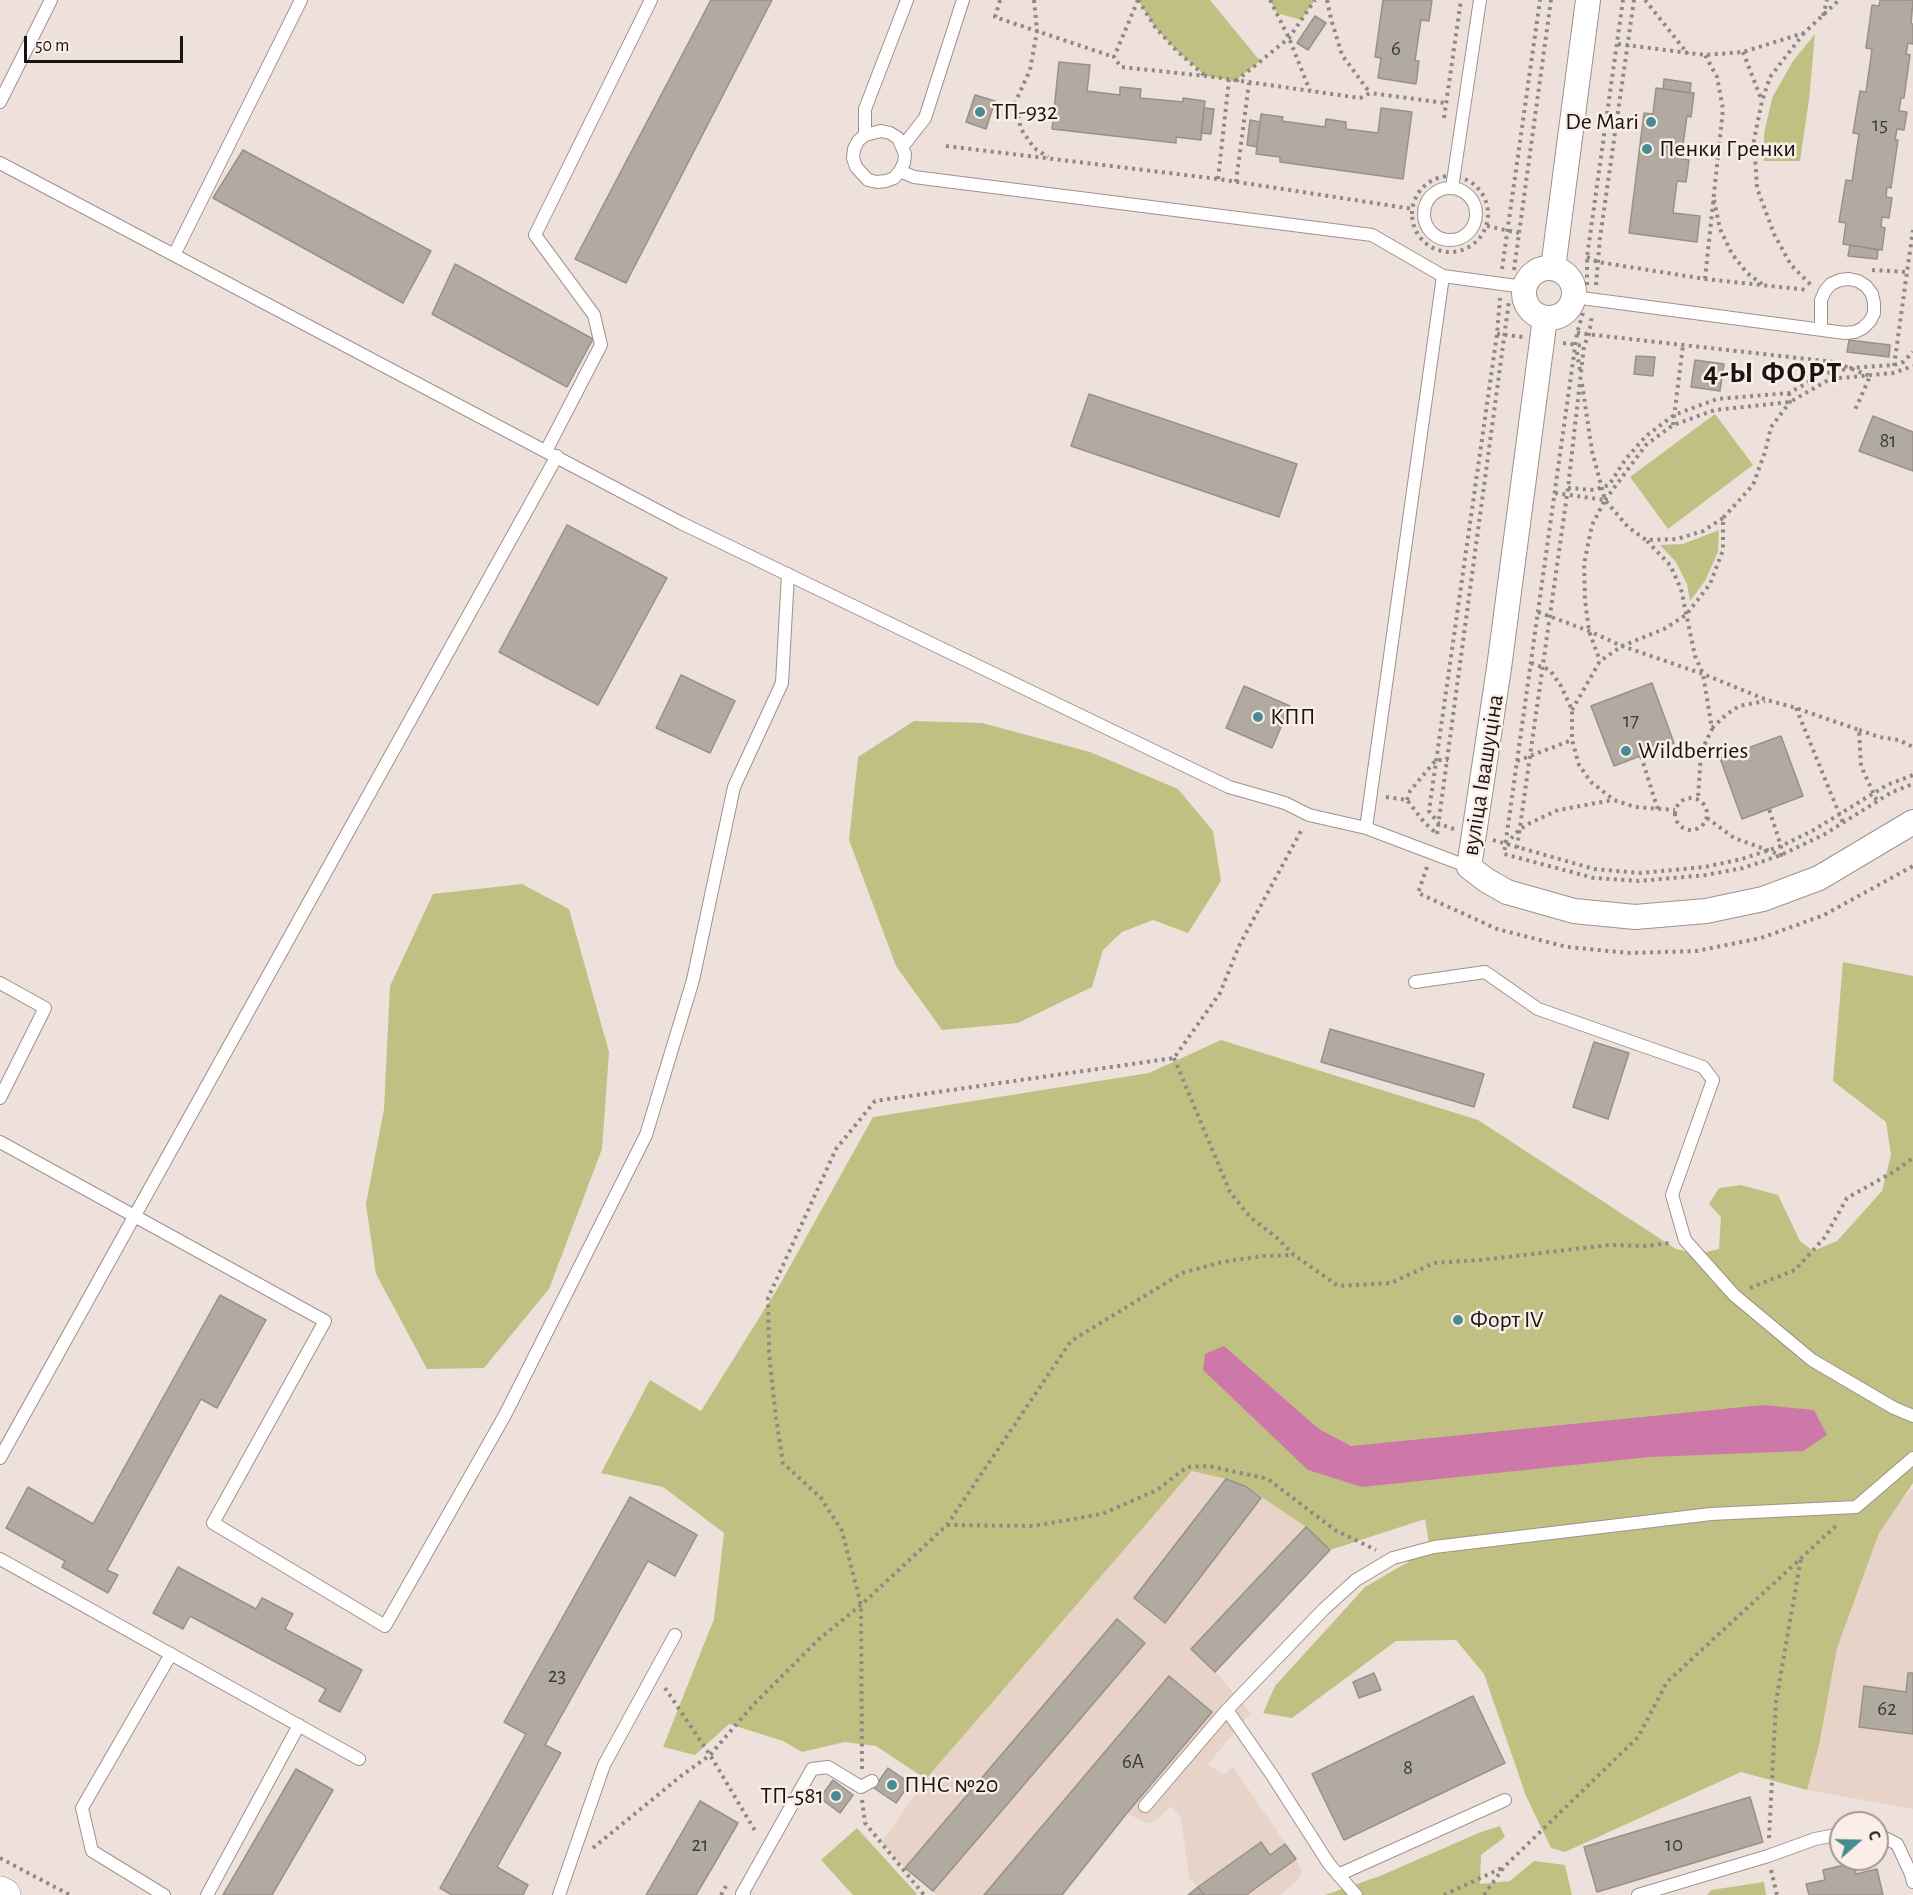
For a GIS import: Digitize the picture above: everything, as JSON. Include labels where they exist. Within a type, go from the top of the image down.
[{"type":"street","points":[[1553,267],[1588,0]]},
{"type":"street","points":[[1553,267],[1562,271],[1585,298],[1556,317],[1545,318],[1536,315],[1529,308],[1525,299],[1512,285],[1527,279],[1534,272],[1543,268],[1553,267]]},
{"type":"street","name":"вуліца Івашуціна","points":[[1545,318],[1499,668],[1469,867],[1507,892],[1574,911],[1635,917],[1706,911],[1763,899],[1819,878],[1913,822]]},
{"type":"lane","points":[[0,102],[51,0]]},
{"type":"lane","points":[[174,255],[301,0]]},
{"type":"lane","points":[[0,1458],[552,454],[601,345],[594,315],[535,235],[651,0]]},
{"type":"lane","points":[[865,135],[865,109],[907,0]]},
{"type":"lane","points":[[903,146],[925,118],[963,0]]},
{"type":"lane","points":[[1453,181],[1474,202],[1476,220],[1466,235],[1458,240],[1440,238],[1427,226],[1424,217],[1428,199],[1453,181],[1480,0]]},
{"type":"lane","points":[[881,131],[890,133],[898,138],[903,146],[905,154],[900,171],[894,178],[877,182],[868,180],[856,167],[854,158],[858,141],[865,135],[881,131]]},
{"type":"lane","points":[[0,163],[681,523],[1229,787],[1285,803],[1309,815],[1366,828],[1469,867]]},
{"type":"lane","points":[[900,171],[914,177],[1372,236],[1443,276],[1512,285]]},
{"type":"lane","points":[[1366,828],[1443,276]]},
{"type":"lane","points":[[1585,298],[1821,330],[1845,333],[1855,332],[1870,321],[1874,312],[1874,303],[1872,294],[1866,286],[1849,279],[1831,284],[1821,300],[1821,330]]},
{"type":"lane","points":[[0,1142],[325,1321],[213,1523],[385,1626],[505,1415],[646,1135],[693,980],[734,787],[782,683],[788,574]]},
{"type":"lane","points":[[1415,982],[1485,972],[1538,1009],[1703,1067],[1713,1080],[1672,1195],[1685,1240],[1734,1295],[1812,1360],[1894,1408],[1913,1416]]},
{"type":"lane","points":[[0,983],[45,1008],[0,1098]]},
{"type":"lane","points":[[1145,1806],[1227,1710],[1324,1609],[1356,1580],[1393,1558],[1434,1547],[1712,1514],[1856,1507],[1913,1458]]},
{"type":"lane","points":[[0,1559],[359,1758]]},
{"type":"lane","points":[[559,1895],[604,1765],[675,1635]]},
{"type":"lane","points":[[164,1895],[92,1851],[82,1808],[171,1654]]},
{"type":"lane","points":[[1227,1710],[1329,1864],[1356,1895]]},
{"type":"lane","points":[[207,1895],[300,1725]]},
{"type":"lane","points":[[744,1895],[742,1894],[812,1769],[828,1767],[866,1784]]},
{"type":"lane","points":[[1338,1875],[1505,1800]]},
{"type":"lane","points":[[1638,1895],[1829,1836]]},
{"type":"lane","points":[[1889,1840],[1897,1844],[1913,1882]]},
{"type":"path","points":[[1000,0],[995,17],[1114,57],[1120,67],[1206,76],[1360,98],[1370,93],[1445,103]]},
{"type":"path","points":[[1034,0],[1037,31],[1030,70],[1015,103],[1021,129],[1034,148],[1050,159]]},
{"type":"path","points":[[1114,57],[1138,0]]},
{"type":"path","points":[[1138,0],[1155,27],[1177,51],[1206,76]]},
{"type":"path","points":[[1270,0],[1289,38],[1310,92]]},
{"type":"path","points":[[1235,81],[1289,38],[1315,0]]},
{"type":"path","points":[[1328,0],[1342,55],[1370,93]]},
{"type":"path","points":[[1439,824],[1429,811],[1497,334],[1512,285],[1508,229],[1540,0]]},
{"type":"path","points":[[1437,834],[1551,0]]},
{"type":"path","points":[[1517,848],[1568,488],[1584,346],[1589,334],[1585,298],[1587,257],[1623,0]]},
{"type":"path","points":[[1634,0],[1598,262],[1585,298],[1577,333],[1504,854],[1594,878],[1639,881],[1706,875],[1743,868],[1781,855],[1825,834],[1892,792],[1913,784]]},
{"type":"path","points":[[1645,0],[1688,54]]},
{"type":"path","points":[[1823,16],[1827,0]]},
{"type":"path","points":[[1587,257],[1598,262],[1705,279],[1816,291],[1791,265],[1774,234],[1757,188],[1754,140],[1761,101],[1770,77],[1804,33],[1839,0]]},
{"type":"path","points":[[1618,44],[1705,55],[1743,52],[1804,33]]},
{"type":"path","points":[[1743,52],[1761,101]]},
{"type":"path","points":[[1705,55],[1717,77],[1723,109],[1705,279]]},
{"type":"path","points":[[1218,179],[1229,80]]},
{"type":"path","points":[[1236,182],[1249,83]]},
{"type":"path","points":[[946,146],[1218,179],[1413,209]]},
{"type":"path","points":[[1438,177],[1453,181],[1472,182],[1479,189],[1488,209],[1487,226],[1479,239],[1470,246],[1450,252],[1439,250],[1421,238],[1415,229],[1413,209],[1416,197],[1430,181],[1438,177]]},
{"type":"path","points":[[1713,196],[1720,229],[1732,254],[1747,273],[1763,285]]},
{"type":"path","points":[[1487,226],[1518,232]]},
{"type":"path","points":[[1893,373],[1913,230]]},
{"type":"path","points":[[1863,269],[1907,272]]},
{"type":"path","points":[[1577,333],[1834,362],[1870,376]]},
{"type":"path","points":[[1576,345],[1592,451],[1605,500],[1628,527],[1646,540],[1671,565],[1680,589],[1695,656],[1703,675],[1712,729]]},
{"type":"path","points":[[1673,425],[1683,345]]},
{"type":"path","points":[[1568,488],[1594,490],[1609,485],[1625,460],[1646,436],[1674,415],[1717,399],[1789,393],[1822,374],[1851,368],[1894,365],[1903,362],[1913,352]]},
{"type":"path","points":[[1646,540],[1677,539],[1703,531],[1723,518],[1753,485],[1766,452],[1771,427],[1790,402],[1830,379],[1893,373],[1913,366]]},
{"type":"path","points":[[1855,410],[1870,376]]},
{"type":"path","points":[[1789,393],[1790,402]]},
{"type":"path","points":[[1600,661],[1589,631],[1584,564],[1592,525],[1605,500],[1646,445],[1673,425],[1715,410],[1790,402]]},
{"type":"path","points":[[1555,493],[1605,500]]},
{"type":"path","points":[[1572,710],[1600,661],[1622,646],[1664,629],[1686,615],[1710,584],[1723,550],[1723,518]]},
{"type":"path","points":[[1538,612],[1767,700],[1880,737],[1899,740],[1913,747]]},
{"type":"path","points":[[1531,663],[1550,670],[1561,686],[1572,710],[1572,740],[1579,765],[1592,782],[1614,800],[1635,807],[1675,810]]},
{"type":"path","points":[[1698,799],[1701,752],[1712,729],[1739,706],[1767,700]]},
{"type":"path","points":[[1796,708],[1843,823]]},
{"type":"path","points":[[1858,730],[1861,766],[1877,801]]},
{"type":"path","points":[[1517,761],[1572,740]]},
{"type":"path","points":[[1641,756],[1658,810]]},
{"type":"path","points":[[1436,760],[1448,760]]},
{"type":"path","points":[[1407,800],[1410,791],[1436,760]]},
{"type":"path","points":[[1506,844],[1594,869],[1641,873],[1705,867],[1742,859],[1781,846],[1812,831],[1887,784],[1913,775]]},
{"type":"path","points":[[1684,799],[1698,799],[1707,810],[1707,818],[1698,829],[1691,831],[1684,829],[1675,818],[1675,810],[1684,799]]},
{"type":"path","points":[[1506,844],[1519,830],[1558,810],[1614,800]]},
{"type":"path","points":[[1769,809],[1781,846],[1781,855]]},
{"type":"path","points":[[924,1895],[865,1823],[861,1605],[842,1531],[821,1498],[783,1463],[769,1354],[768,1298],[836,1149],[875,1101],[1174,1058],[1220,993],[1239,946],[1309,815]]},
{"type":"path","points":[[1707,818],[1734,838],[1781,855]]},
{"type":"path","points":[[1174,1058],[1230,1192],[1250,1217],[1276,1237],[1294,1255],[1338,1286],[1391,1283],[1434,1263],[1481,1260],[1609,1245],[1646,1246],[1685,1240]]},
{"type":"path","points":[[1734,1295],[1795,1270],[1825,1238],[1847,1198],[1913,1158]]},
{"type":"path","points":[[567,1869],[710,1755],[762,1696],[819,1639],[861,1605],[946,1525],[1071,1341],[1182,1274],[1222,1262],[1263,1256],[1294,1255]]},
{"type":"path","points":[[946,1525],[1033,1526],[1102,1514],[1157,1490],[1186,1467],[1209,1466],[1268,1479],[1335,1530],[1393,1558]]},
{"type":"path","points":[[1484,1895],[1504,1867],[1638,1737],[1667,1682],[1856,1507]]},
{"type":"path","points":[[1777,1895],[1768,1856],[1776,1702],[1801,1558]]},
{"type":"path","points":[[654,1672],[710,1755],[766,1850]]},
{"type":"path","points":[[0,1858],[70,1895]]},
{"type":"path","points":[[1444,1895],[1504,1867]]},
{"type":"shaded area","points":[[1224,1346],[1319,1429],[1351,1446],[1763,1405],[1814,1410],[1827,1435],[1803,1451],[1650,1457],[1362,1487],[1308,1470],[1203,1370],[1205,1354]]},
{"type":"shaded area","points":[[1192,1471],[1226,1479],[1247,1487],[1306,1527],[1330,1550],[1215,1671],[1251,1713],[1208,1764],[1223,1775],[1233,1767],[1296,1859],[1302,1871],[1297,1881],[1280,1895],[1204,1895],[1189,1878],[1181,1817],[1171,1806],[1157,1820],[1147,1824],[1127,1813],[1062,1895],[936,1895],[905,1868],[882,1842],[926,1779]]},
{"type":"shaded area","points":[[1913,1489],[1913,1809],[1807,1790],[1856,1540]]},
{"type":"green space","points":[[1138,0],[1210,0],[1260,61],[1235,81],[1206,76],[1177,51],[1155,27]]},
{"type":"green space","points":[[1270,0],[1315,0],[1301,20],[1277,13]]},
{"type":"green space","points":[[1815,34],[1800,161],[1764,161],[1764,134],[1772,98],[1793,61]]},
{"type":"green space","points":[[1715,414],[1753,465],[1668,529],[1630,477]]},
{"type":"green space","points":[[1719,530],[1718,552],[1705,581],[1690,601],[1687,584],[1676,562],[1660,545],[1683,544]]},
{"type":"green space","points":[[914,721],[982,723],[1090,752],[1178,789],[1213,831],[1221,881],[1188,933],[1153,920],[1122,932],[1103,950],[1092,987],[1018,1023],[942,1030],[896,966],[849,840],[858,757]]},
{"type":"green space","points":[[522,884],[569,909],[609,1052],[602,1149],[549,1289],[484,1368],[427,1369],[376,1274],[366,1204],[384,1109],[390,986],[433,894]]},
{"type":"green space","points":[[1843,962],[1913,976],[1913,1483],[1879,1533],[1837,1648],[1819,1745],[1807,1790],[1741,1772],[1565,1852],[1551,1848],[1526,1796],[1484,1674],[1456,1640],[1396,1641],[1292,1718],[1263,1713],[1275,1686],[1365,1587],[1408,1562],[1429,1543],[1425,1519],[1330,1550],[1306,1527],[1247,1487],[1226,1479],[1192,1471],[926,1779],[876,1746],[845,1742],[802,1752],[783,1741],[729,1724],[695,1755],[663,1747],[714,1619],[724,1533],[663,1487],[601,1473],[650,1380],[701,1411],[779,1286],[873,1117],[1149,1073],[1221,1040],[1478,1120],[1676,1249],[1698,1254],[1719,1249],[1721,1217],[1709,1204],[1719,1188],[1741,1185],[1778,1195],[1800,1241],[1813,1251],[1837,1241],[1882,1191],[1891,1155],[1886,1122],[1833,1081]]},
{"type":"green space","points":[[1500,1826],[1505,1837],[1481,1855],[1480,1884],[1510,1881],[1534,1861],[1565,1865],[1572,1895],[1325,1895],[1380,1876]]},
{"type":"green space","points":[[857,1828],[917,1894],[853,1895],[821,1860]]},
{"type":"green space","points":[[1764,1882],[1766,1895],[1707,1895],[1711,1890]]},
{"type":"building","points":[[711,0],[772,0],[626,283],[575,259]]},
{"type":"building","points":[[1383,0],[1432,0],[1429,21],[1421,20],[1415,61],[1419,61],[1416,84],[1378,78],[1381,58],[1375,57]]},
{"type":"building","points":[[1880,0],[1913,0],[1911,24],[1913,24],[1913,44],[1908,43],[1906,54],[1910,55],[1904,98],[1901,98],[1899,111],[1907,112],[1904,130],[1897,129],[1895,140],[1898,140],[1891,188],[1887,187],[1886,197],[1892,198],[1889,218],[1882,217],[1881,227],[1885,228],[1882,250],[1843,244],[1846,223],[1839,222],[1846,180],[1852,181],[1859,134],[1853,133],[1860,91],[1866,92],[1872,49],[1866,48],[1872,5],[1879,6]]},
{"type":"building","points":[[1315,16],[1326,23],[1308,50],[1297,43]]},
{"type":"building","points":[[1059,62],[1090,65],[1087,91],[1120,95],[1120,87],[1141,89],[1140,98],[1183,102],[1183,98],[1205,101],[1201,140],[1176,137],[1176,143],[1052,129]]},
{"type":"building","points":[[1664,79],[1691,83],[1690,93],[1663,89]]},
{"type":"building","points":[[1656,88],[1694,93],[1691,117],[1687,116],[1681,159],[1689,160],[1686,182],[1677,181],[1673,213],[1700,216],[1697,242],[1629,233],[1644,113],[1653,114]]},
{"type":"building","name":"ТП-932","points":[[975,95],[995,101],[986,129],[966,122]]},
{"type":"building","points":[[1204,108],[1214,109],[1211,134],[1201,133]]},
{"type":"building","points":[[1381,108],[1412,112],[1403,179],[1280,162],[1280,157],[1256,154],[1261,114],[1283,117],[1282,121],[1325,127],[1326,119],[1346,122],[1346,129],[1378,133]]},
{"type":"building","points":[[1250,120],[1260,122],[1257,147],[1247,145]]},
{"type":"building","points":[[243,150],[431,251],[403,303],[213,198]]},
{"type":"building","points":[[1850,245],[1878,250],[1877,259],[1848,256]]},
{"type":"building","points":[[455,264],[593,339],[567,387],[432,314]]},
{"type":"building","points":[[1849,340],[1890,345],[1889,357],[1847,352]]},
{"type":"building","points":[[1636,356],[1655,357],[1653,376],[1634,374]]},
{"type":"building","points":[[1695,360],[1724,364],[1720,391],[1691,387]]},
{"type":"building","points":[[1089,394],[1297,464],[1279,517],[1071,446]]},
{"type":"building","points":[[1873,416],[1913,432],[1913,471],[1859,451]]},
{"type":"building","points":[[567,525],[667,578],[598,705],[499,652]]},
{"type":"building","points":[[681,675],[735,701],[710,753],[656,728]]},
{"type":"building","points":[[1652,683],[1674,743],[1614,766],[1591,706]]},
{"type":"building","name":"КПП","points":[[1244,686],[1290,706],[1272,748],[1226,728]]},
{"type":"building","points":[[1781,736],[1803,796],[1742,819],[1720,758]]},
{"type":"building","points":[[1330,1029],[1484,1074],[1474,1107],[1321,1062]]},
{"type":"building","points":[[1594,1042],[1629,1053],[1608,1119],[1573,1107]]},
{"type":"building","points":[[220,1295],[266,1320],[217,1408],[201,1399],[107,1570],[118,1575],[108,1593],[62,1567],[65,1561],[6,1528],[28,1487],[93,1524]]},
{"type":"building","points":[[1226,1479],[1247,1487],[1261,1498],[1165,1623],[1134,1598]]},
{"type":"building","points":[[630,1497],[697,1535],[675,1576],[648,1561],[545,1745],[561,1753],[497,1867],[528,1885],[523,1895],[452,1895],[440,1888],[526,1734],[504,1722]]},
{"type":"building","points":[[1306,1527],[1330,1550],[1215,1672],[1191,1649]]},
{"type":"building","points":[[178,1567],[256,1609],[262,1598],[293,1614],[285,1629],[362,1670],[340,1712],[319,1701],[326,1689],[190,1616],[183,1629],[153,1613]]},
{"type":"building","points":[[1117,1619],[1145,1643],[933,1891],[905,1868]]},
{"type":"building","points":[[1374,1673],[1381,1690],[1359,1698],[1353,1682]]},
{"type":"building","points":[[1908,1673],[1913,1673],[1913,1734],[1859,1727],[1864,1686],[1906,1692]]},
{"type":"building","points":[[1169,1676],[1212,1712],[1062,1895],[984,1895]]},
{"type":"building","points":[[1473,1696],[1505,1763],[1344,1840],[1312,1774]]},
{"type":"building","name":"ПНС №20","points":[[888,1768],[910,1783],[896,1803],[874,1788]]},
{"type":"building","points":[[296,1769],[333,1790],[272,1895],[223,1895]]},
{"type":"building","name":"ТП-581","points":[[833,1780],[853,1795],[840,1813],[820,1798]]},
{"type":"building","points":[[1750,1797],[1763,1842],[1597,1892],[1584,1847]]},
{"type":"building","points":[[700,1801],[738,1823],[696,1895],[646,1895]]},
{"type":"building","points":[[1261,1842],[1270,1855],[1285,1844],[1296,1859],[1246,1895],[1204,1895],[1198,1887]]},
{"type":"building","points":[[1823,1870],[1855,1871],[1856,1874],[1877,1871],[1883,1895],[1809,1895],[1806,1884],[1825,1880]]},
{"type":"building","points":[[1198,1887],[1204,1895],[1188,1895]]},
{"type":"place","name":"ТП-932","points":[[980,112]]},
{"type":"place","name":"De Mari","points":[[1651,122]]},
{"type":"place","name":"Пенки Гренки","points":[[1647,149]]},
{"type":"place","name":"КПП","points":[[1258,717]]},
{"type":"place","name":"Wildberries","points":[[1626,751]]},
{"type":"place","name":"Форт IV","points":[[1458,1320]]},
{"type":"place","name":"ПНС №20","points":[[892,1785]]},
{"type":"place","name":"ТП-581","points":[[836,1796]]},
{"type":"district","name":"4-Ы ФОРТ","points":[[1773,373]]}]
